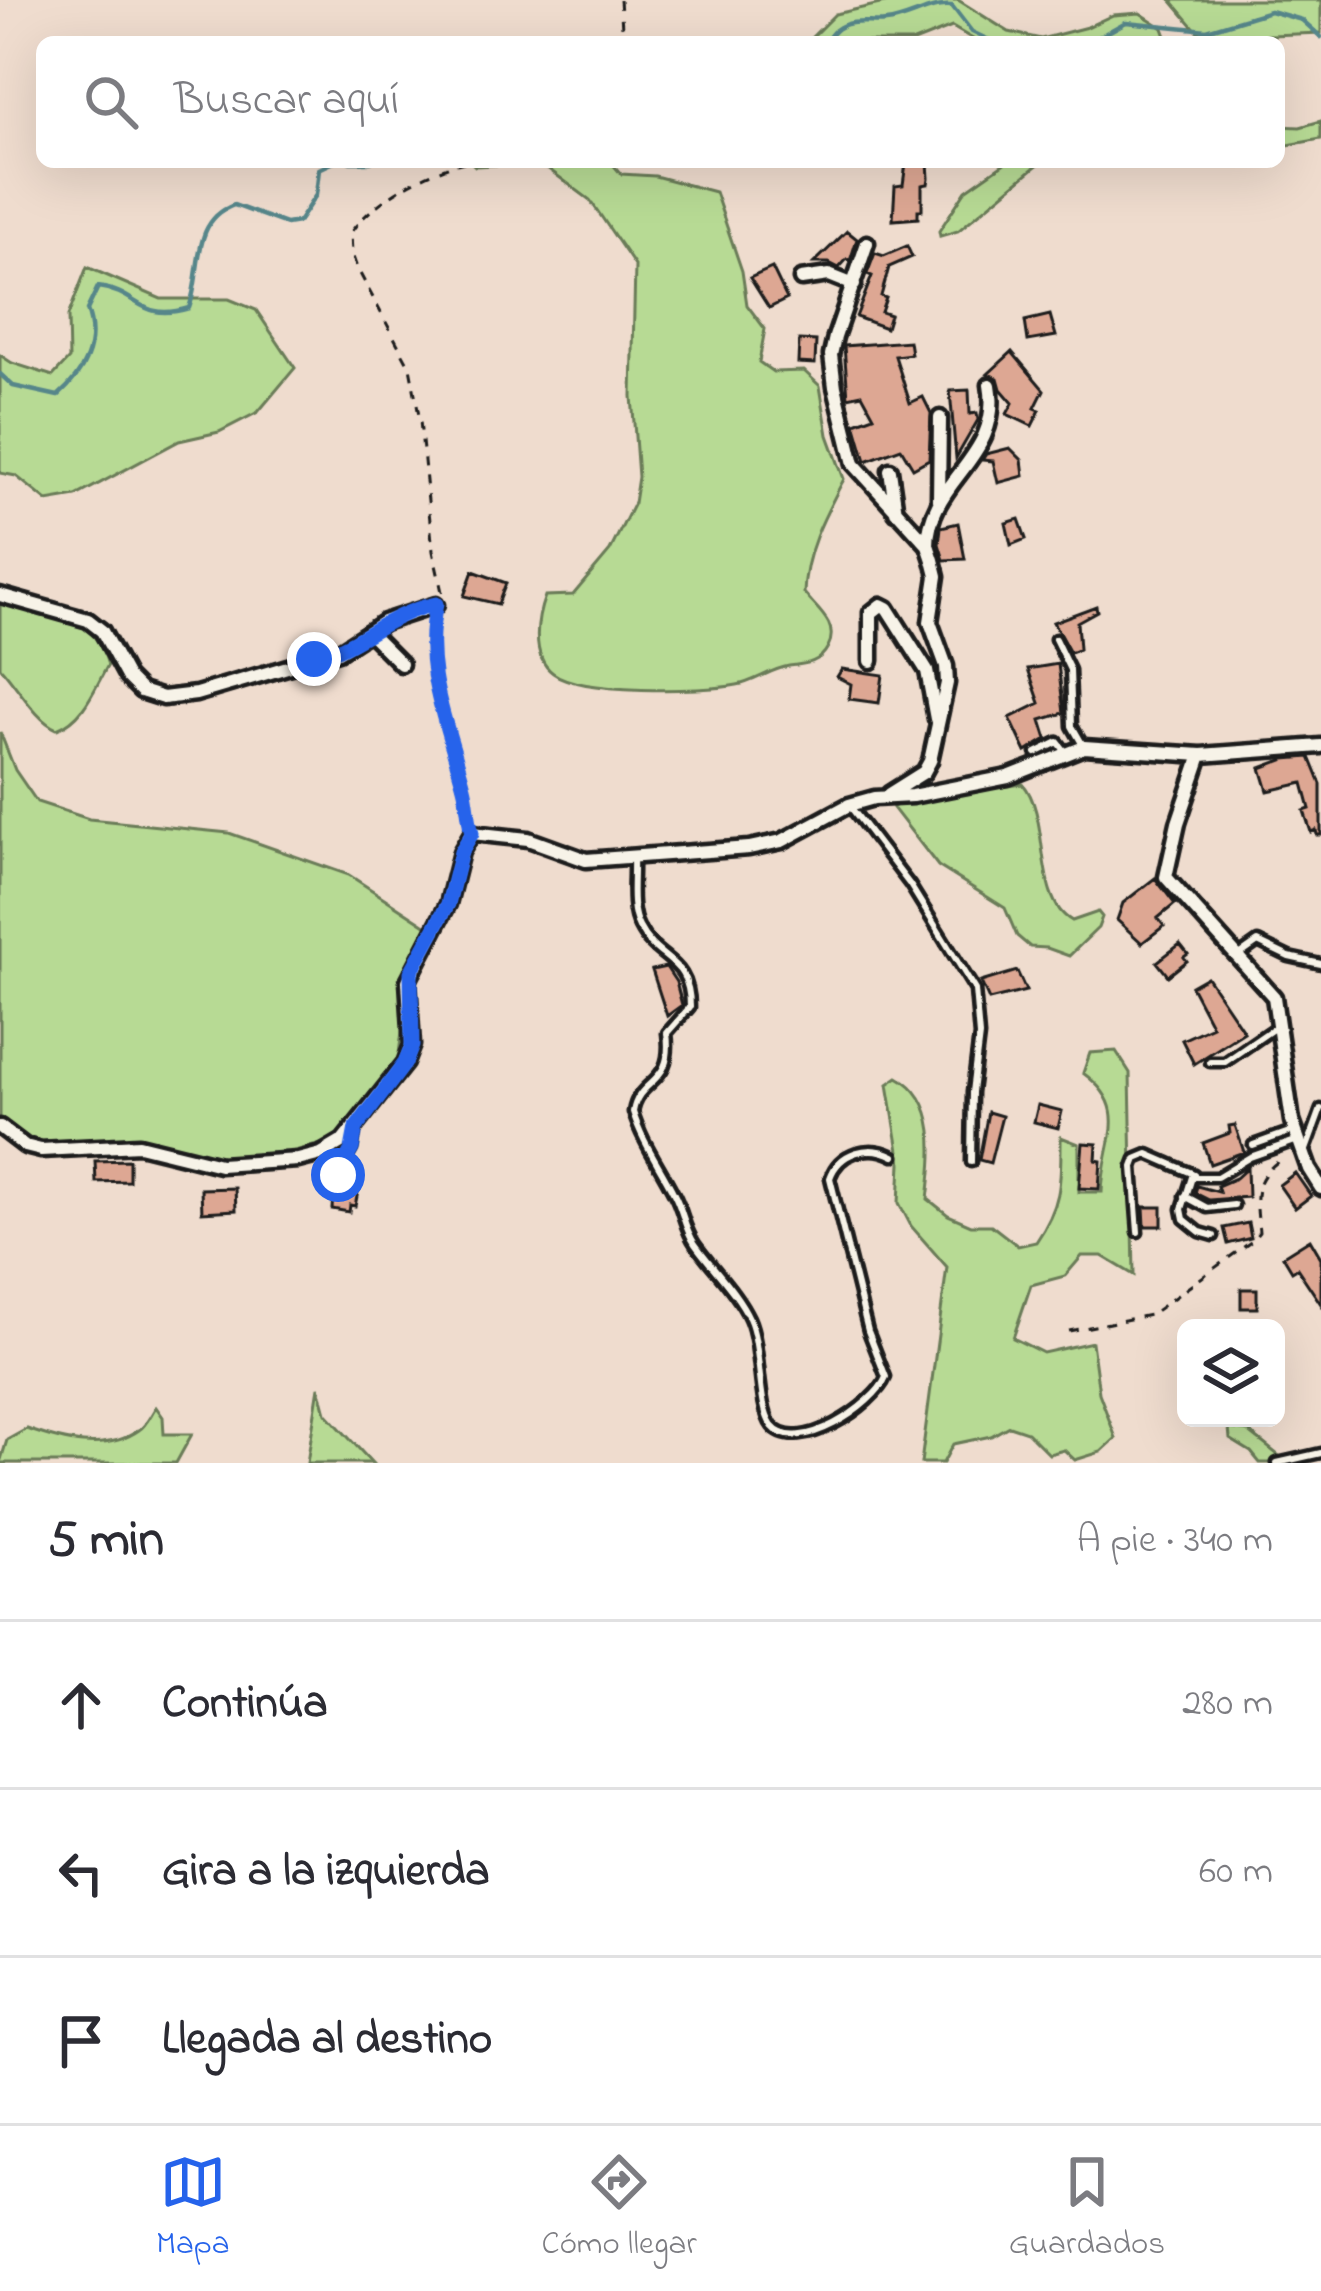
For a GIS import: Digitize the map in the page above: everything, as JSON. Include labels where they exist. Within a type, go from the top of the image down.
[{"type":"street","points":[[868,243],[831,355],[835,387],[854,464],[928,545]]},
{"type":"street","points":[[801,279],[829,275],[854,285]]},
{"type":"street","points":[[0,1127],[25,1146],[41,1150],[139,1145],[220,1165],[321,1154],[356,1128],[405,1063],[412,1046],[411,972],[448,904],[461,852],[472,833],[528,839],[586,860],[773,843],[849,806],[888,794],[924,772],[947,683],[946,666],[929,622],[937,576],[928,525],[989,431],[990,385]]},
{"type":"street","points":[[940,418],[940,501]]},
{"type":"street","points":[[890,470],[896,513]]},
{"type":"street","points":[[0,595],[88,620],[102,632],[141,691],[164,698],[196,694],[338,652],[384,622],[436,604]]},
{"type":"street","points":[[872,661],[871,613],[881,605],[927,670],[938,726]]},
{"type":"street","points":[[370,633],[401,664]]},
{"type":"street","points":[[888,794],[912,796],[1008,777],[1084,747],[1202,755],[1321,746]]},
{"type":"street","points":[[1202,755],[1178,823],[1166,877],[1270,989],[1299,1142],[1321,1187]]},
{"type":"lane","points":[[1054,639],[1070,670],[1072,726],[1084,747]]},
{"type":"lane","points":[[1036,753],[1058,742],[1066,752]]},
{"type":"lane","points":[[849,806],[910,885],[975,990],[979,1036],[970,1162]]},
{"type":"lane","points":[[633,858],[637,925],[680,965],[690,1007],[667,1033],[669,1060],[662,1074],[637,1098],[632,1112],[676,1198],[688,1233],[749,1317],[769,1420],[783,1434],[797,1436],[828,1427],[881,1388],[886,1377],[868,1331],[830,1178],[836,1163],[847,1155],[875,1150],[894,1156]]},
{"type":"lane","points":[[1238,956],[1258,942],[1289,957],[1321,964]]},
{"type":"lane","points":[[1210,1062],[1225,1062],[1280,1023]]},
{"type":"lane","points":[[1138,1232],[1136,1160],[1148,1154],[1198,1175],[1217,1177],[1250,1157],[1299,1142],[1321,1109]]},
{"type":"lane","points":[[338,1175],[352,1149],[356,1128]]},
{"type":"lane","points":[[1253,1145],[1299,1142]]},
{"type":"lane","points":[[1198,1175],[1192,1177],[1185,1196],[1184,1219],[1214,1236]]},
{"type":"lane","points":[[1185,1196],[1207,1208],[1234,1205]]},
{"type":"lane","points":[[1277,1463],[1321,1453]]},
{"type":"path","points":[[620,0],[623,36]]},
{"type":"path","points":[[450,168],[370,210],[351,232],[358,268],[410,368],[433,550],[443,590],[436,604],[431,669],[472,833]]},
{"type":"path","points":[[1069,1331],[1150,1315],[1252,1241],[1259,1232],[1261,1178],[1299,1142]]},
{"type":"green space","points":[[898,0],[958,0],[1009,32],[1027,36],[968,36],[952,27],[929,36],[813,36],[835,14]]},
{"type":"green space","points":[[1171,0],[1321,0],[1321,33],[1213,36],[1198,32]]},
{"type":"green space","points":[[1140,13],[1163,28],[1166,36],[1052,36],[1113,15]]},
{"type":"green space","points":[[1321,121],[1321,139],[1285,144],[1285,126]]},
{"type":"green space","points":[[547,168],[616,168],[621,174],[655,176],[715,192],[742,271],[747,305],[765,329],[759,362],[773,372],[804,371],[820,386],[828,435],[844,479],[817,534],[805,578],[804,593],[831,631],[828,647],[811,662],[720,687],[642,690],[567,680],[553,673],[541,657],[537,636],[545,596],[573,595],[610,551],[634,503],[638,477],[632,396],[635,266],[590,200]]},
{"type":"green space","points":[[997,168],[1034,168],[958,231],[940,236],[966,190]]},
{"type":"green space","points":[[87,267],[161,299],[229,299],[256,310],[295,368],[258,412],[219,432],[179,441],[76,496],[47,501],[16,476],[0,473],[0,355],[53,376],[69,359],[68,316]]},
{"type":"green space","points":[[0,593],[66,614],[101,647],[108,665],[93,693],[75,718],[57,729],[34,711],[0,667]]},
{"type":"green space","points":[[0,732],[15,770],[37,802],[89,819],[229,833],[349,875],[430,928],[405,1009],[398,1061],[349,1129],[332,1141],[280,1155],[223,1160],[33,1143],[0,1121]]},
{"type":"green space","points":[[1023,784],[1032,798],[1047,877],[1060,910],[1072,921],[1098,912],[1102,917],[1098,928],[1069,956],[1030,947],[1017,936],[1005,908],[938,866],[893,808],[900,801]]},
{"type":"green space","points":[[1116,1051],[1130,1073],[1134,1275],[1102,1256],[1082,1256],[1065,1276],[1031,1285],[1013,1338],[1043,1353],[1092,1342],[1099,1393],[1116,1438],[1101,1452],[1075,1460],[1064,1450],[1049,1454],[1027,1432],[1009,1426],[991,1436],[953,1444],[943,1463],[921,1463],[947,1267],[911,1226],[899,1203],[901,1163],[888,1084],[898,1077],[912,1087],[928,1115],[932,1148],[928,1199],[971,1225],[991,1225],[1018,1246],[1036,1242],[1051,1216],[1060,1180],[1061,1137],[1079,1144],[1079,1192],[1102,1192],[1112,1113],[1108,1100],[1083,1073],[1090,1053]]},
{"type":"green space","points":[[319,1387],[326,1413],[372,1463],[307,1463]]},
{"type":"green space","points":[[156,1407],[163,1417],[164,1434],[192,1434],[176,1463],[0,1463],[7,1440],[27,1429],[68,1441],[112,1442],[142,1428]]},
{"type":"green space","points":[[1229,1428],[1248,1431],[1288,1463],[1260,1463],[1230,1439]]},
{"type":"building","points":[[905,168],[928,168],[918,218],[893,220],[895,186],[903,185]]},
{"type":"building","points":[[847,231],[857,239],[850,261],[839,268],[814,263]]},
{"type":"building","points":[[907,246],[912,257],[889,267],[881,296],[886,298],[881,312],[890,315],[886,328],[856,317],[872,276],[867,274],[875,253],[884,256]]},
{"type":"building","points":[[772,268],[787,299],[769,308],[750,278]]},
{"type":"building","points":[[1050,315],[1056,336],[1028,341],[1025,321]]},
{"type":"building","points":[[799,340],[816,341],[815,364],[798,363]]},
{"type":"building","points":[[909,341],[911,354],[895,356],[910,403],[923,397],[931,413],[929,459],[913,468],[901,448],[866,461],[855,423],[874,416],[862,394],[848,397],[844,346]]},
{"type":"building","points":[[1012,352],[1044,390],[1032,426],[1007,414],[1013,403],[998,378],[988,374]]},
{"type":"building","points":[[969,390],[970,414],[977,413],[978,420],[956,458],[950,391]]},
{"type":"building","points":[[1010,448],[1022,460],[1024,476],[998,483],[993,461],[982,460],[986,454]]},
{"type":"building","points":[[1019,519],[1026,539],[1011,545],[1006,523]]},
{"type":"building","points":[[958,523],[965,559],[944,560],[941,527]]},
{"type":"building","points":[[473,571],[506,583],[498,604],[464,596]]},
{"type":"building","points":[[1096,606],[1097,611],[1077,622],[1079,649],[1070,653],[1053,622]]},
{"type":"building","points":[[1058,664],[1064,713],[1041,720],[1047,739],[1026,752],[1010,718],[1040,703],[1028,669]]},
{"type":"building","points":[[842,669],[883,675],[879,703],[849,699],[851,684],[837,677]]},
{"type":"building","points":[[1310,757],[1321,784],[1321,835],[1311,832],[1303,783],[1268,791],[1261,768]]},
{"type":"building","points":[[1155,878],[1175,904],[1158,918],[1164,926],[1142,943],[1117,920],[1123,903]]},
{"type":"building","points":[[1180,944],[1187,961],[1168,976],[1157,962]]},
{"type":"building","points":[[666,967],[682,1005],[667,1016],[652,970]]},
{"type":"building","points":[[1017,971],[1026,991],[989,1000],[981,982]]},
{"type":"building","points":[[1207,977],[1244,1032],[1194,1064],[1182,1040],[1212,1026],[1191,986]]},
{"type":"building","points":[[1038,1105],[1062,1111],[1058,1128],[1034,1122]]},
{"type":"building","points":[[988,1112],[1002,1116],[990,1163],[979,1160]]},
{"type":"building","points":[[1235,1125],[1244,1152],[1210,1164],[1203,1143],[1230,1133],[1229,1126]]},
{"type":"building","points":[[1083,1143],[1097,1144],[1099,1189],[1079,1188]]},
{"type":"building","points":[[129,1160],[129,1181],[96,1182],[95,1161]]},
{"type":"building","points":[[1247,1168],[1248,1197],[1209,1200],[1195,1193],[1197,1186],[1219,1192],[1217,1186]]},
{"type":"building","points":[[1295,1173],[1311,1196],[1295,1208],[1279,1185]]},
{"type":"building","points":[[334,1182],[359,1187],[349,1212],[332,1209]]},
{"type":"building","points":[[235,1188],[236,1210],[202,1212],[201,1189]]},
{"type":"building","points":[[1144,1207],[1162,1207],[1162,1226],[1145,1226]]},
{"type":"building","points":[[1248,1223],[1251,1238],[1228,1244],[1224,1228]]},
{"type":"building","points":[[1310,1239],[1321,1258],[1321,1304],[1283,1256]]},
{"type":"building","points":[[1241,1289],[1257,1289],[1257,1308],[1241,1308]]},
{"type":"waterway","points":[[831,36],[847,24],[895,21],[944,6],[952,6],[980,36]]},
{"type":"waterway","points":[[1101,36],[1126,22],[1207,30],[1270,11],[1302,20],[1321,37]]},
{"type":"waterway","points":[[0,374],[13,386],[58,396],[87,358],[91,335],[87,310],[98,287],[160,312],[189,308],[210,223],[234,205],[286,224],[298,222],[316,195],[321,168]]},
{"type":"route","points":[[314,659],[338,652],[384,622],[436,604],[431,669],[472,833],[461,852],[448,904],[411,972],[412,1046],[405,1063],[356,1128],[352,1149],[338,1175]]}]
